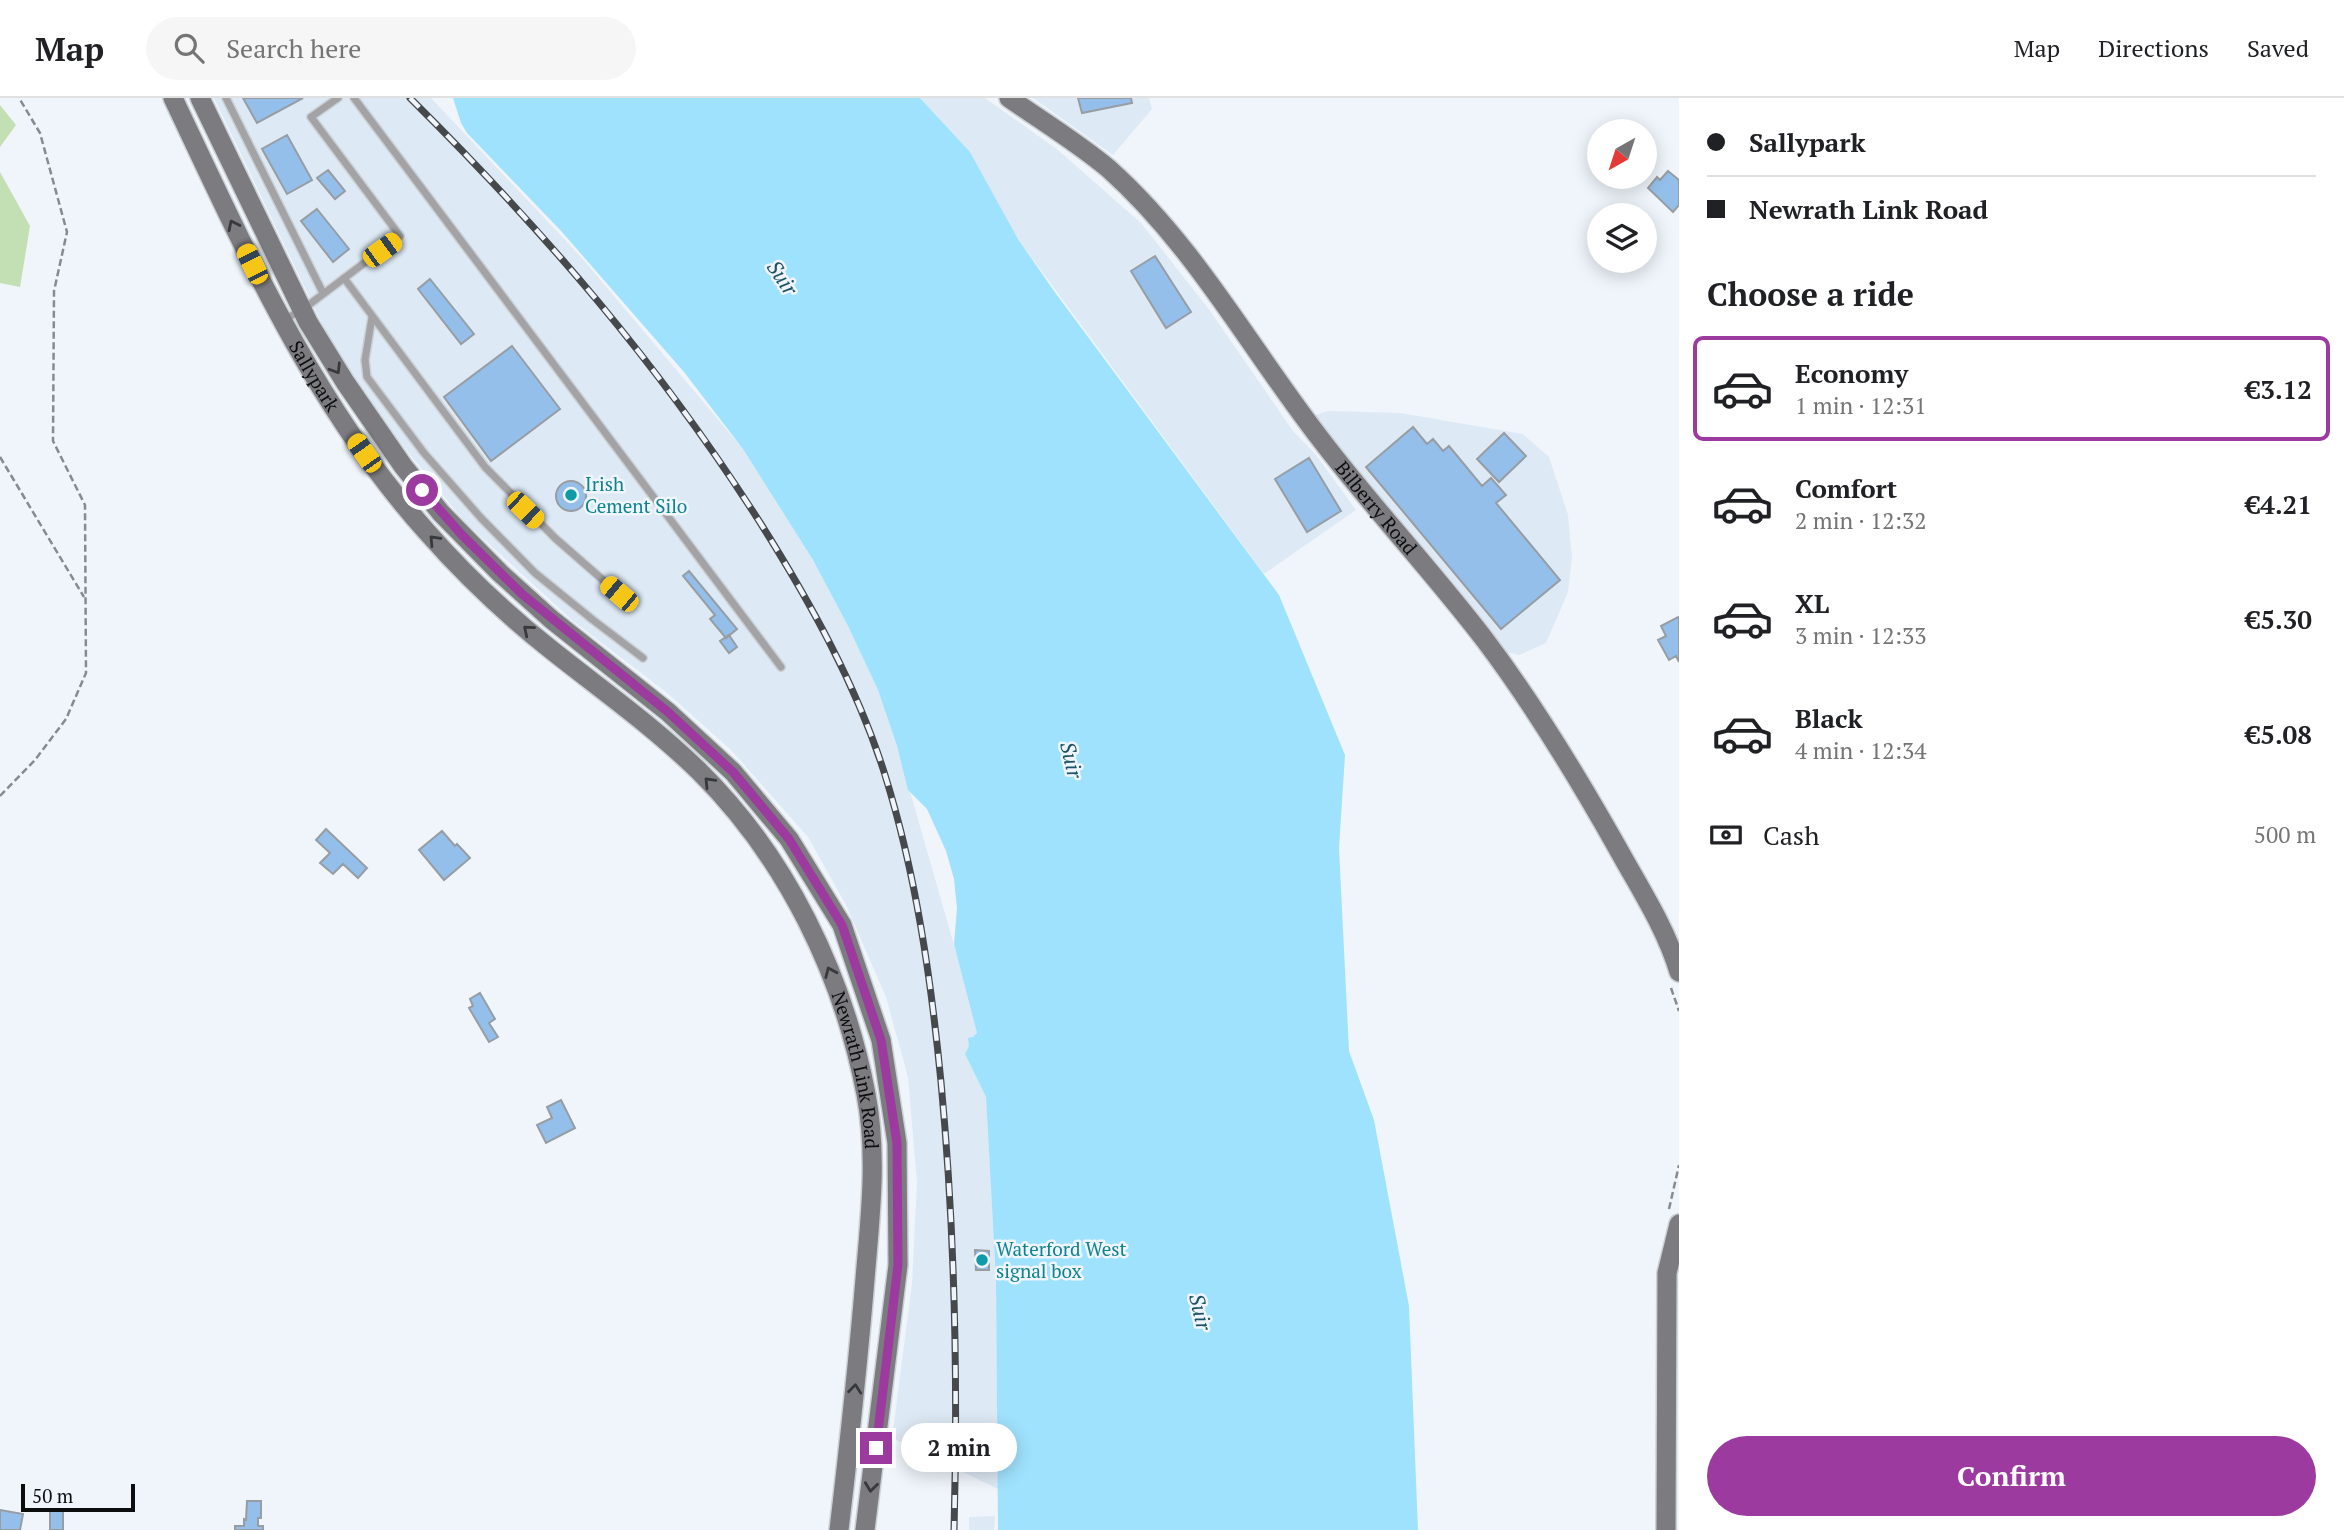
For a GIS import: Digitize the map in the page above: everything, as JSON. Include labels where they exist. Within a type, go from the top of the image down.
[{"type":"main road","name":"Sallypark","points":[[173,98],[281,321],[364,453],[427,533],[514,618],[609,694]]},
{"type":"main road","name":"Sallypark","points":[[200,98],[302,310],[367,416],[403,466],[441,513],[522,594],[627,679]]},
{"type":"main road","name":"Bilberry Road","points":[[1009,98],[1092,156],[1130,190],[1174,237],[1212,285],[1321,440],[1483,637],[1530,703],[1598,815],[1658,923],[1674,955],[1679,972]]},
{"type":"main road","name":"Newrath Link Road","points":[[627,679],[691,731],[733,772],[789,839],[842,925],[881,1040],[897,1143],[898,1265],[866,1530]]},
{"type":"main road","name":"Newrath Link Road","points":[[609,694],[698,770],[751,830],[798,903],[841,998],[867,1096],[874,1174],[858,1366],[839,1530]]},
{"type":"main road","points":[[1666,1530],[1667,1273],[1679,1224]]},
{"type":"lane","points":[[226,98],[323,293]]},
{"type":"lane","points":[[281,321],[302,310],[400,236],[311,117],[338,98]]},
{"type":"lane","points":[[354,98],[781,667]]},
{"type":"lane","points":[[344,278],[502,486],[555,538],[619,594]]},
{"type":"lane","points":[[372,317],[365,360],[367,377],[424,453],[535,573],[643,659]]},
{"type":"path","points":[[0,796],[35,760],[66,719],[86,673],[86,505],[52,442],[54,291],[67,232],[40,133],[19,98]]},
{"type":"path","points":[[0,457],[86,599]]},
{"type":"shaded area","points":[[214,98],[431,98],[582,258],[743,449],[813,560],[878,690],[897,746],[977,1033],[965,1054],[986,1097],[996,1280],[998,1489],[892,1438],[912,1284],[917,1182],[908,1077],[886,997],[846,905],[808,837],[731,750],[666,692],[573,621],[464,521],[394,435],[331,342]]},
{"type":"shaded area","points":[[920,98],[985,98],[1058,150],[1141,223],[1208,308],[1293,431],[1316,455],[1356,510],[1264,574],[1018,239],[970,152]]},
{"type":"shaded area","points":[[1033,98],[1149,98],[1152,109],[1113,155]]},
{"type":"shaded area","points":[[1328,411],[1400,413],[1523,434],[1549,457],[1568,515],[1572,558],[1568,592],[1546,643],[1519,655],[1502,651],[1313,416]]},
{"type":"shaded area","points":[[995,1516],[994,1530],[969,1530],[969,1517]]},
{"type":"green space","points":[[0,105],[16,125],[0,147]]},
{"type":"green space","points":[[0,172],[30,226],[20,287],[0,283]]},
{"type":"water","name":"Suir","points":[[453,98],[920,98],[970,152],[1018,239],[1054,291],[1279,595],[1345,755],[1339,848],[1349,1051],[1374,1120],[1409,1306],[1418,1530],[998,1530],[996,1280],[986,1097],[965,1054],[969,1046],[968,1038],[977,1033],[954,944],[957,908],[954,879],[946,851],[927,809],[908,790],[897,746],[878,690],[848,626],[813,560],[743,449],[684,372],[562,232],[467,133]]},
{"type":"building","points":[[243,98],[303,98],[257,123]]},
{"type":"building","points":[[1078,98],[1131,98],[1132,103],[1082,113]]},
{"type":"building","points":[[287,135],[312,180],[287,194],[262,149]]},
{"type":"building","points":[[328,170],[345,191],[335,199],[317,178]]},
{"type":"building","points":[[1668,171],[1679,180],[1679,205],[1673,212],[1649,189],[1657,189],[1657,177],[1660,180]]},
{"type":"building","points":[[317,209],[349,249],[333,262],[301,221]]},
{"type":"building","points":[[1155,256],[1191,312],[1166,328],[1131,271]]},
{"type":"building","points":[[430,279],[474,334],[461,344],[418,289]]},
{"type":"building","points":[[512,346],[560,409],[491,461],[444,397]]},
{"type":"building","points":[[1413,427],[1427,444],[1433,439],[1443,451],[1449,446],[1482,486],[1491,478],[1506,495],[1496,503],[1560,580],[1501,629],[1366,467]]},
{"type":"building","points":[[1504,433],[1526,456],[1499,482],[1477,459]]},
{"type":"building","points":[[1309,458],[1341,511],[1307,532],[1275,479]]},
{"type":"building","name":"Irish Cement Silo","points":[[571,481],[577,482],[585,490],[585,502],[577,510],[571,511],[565,510],[557,502],[556,496],[557,490],[565,482]]},
{"type":"building","points":[[689,571],[737,629],[726,638],[710,619],[715,615],[683,576]]},
{"type":"building","points":[[1678,617],[1679,662],[1676,656],[1669,660],[1658,640],[1666,636],[1661,626]]},
{"type":"building","points":[[729,635],[737,647],[729,653],[720,641]]},
{"type":"building","points":[[326,829],[367,868],[358,878],[343,864],[333,874],[320,863],[330,853],[316,840]]},
{"type":"building","points":[[442,831],[470,858],[444,880],[419,850]]},
{"type":"building","points":[[480,993],[495,1019],[489,1023],[498,1037],[489,1042],[469,1008],[473,1006],[470,999]]},
{"type":"building","points":[[561,1100],[575,1128],[546,1143],[537,1125],[552,1118],[547,1107]]},
{"type":"building","name":"Waterford West signal box","points":[[975,1250],[989,1251],[989,1270],[976,1270]]},
{"type":"building","points":[[247,1501],[261,1501],[258,1526],[263,1526],[263,1530],[235,1530],[235,1526],[244,1526]]},
{"type":"building","points":[[50,1509],[63,1509],[63,1530],[50,1530]]},
{"type":"building","points":[[0,1510],[23,1514],[20,1530],[0,1530]]},
{"type":"railway","points":[[410,98],[553,249],[682,409],[761,524],[797,584],[831,645],[874,742],[896,812],[914,888],[927,966],[941,1082],[950,1194],[954,1306],[954,1530]]},
{"type":"place","name":"Irish Cement Silo","points":[[571,495]]},
{"type":"place","name":"Waterford West signal box","points":[[982,1260]]},
{"type":"route","points":[[422,490],[462,535],[522,594],[691,731],[733,772],[789,839],[842,925],[881,1040],[897,1143],[898,1265],[876,1448]]}]
